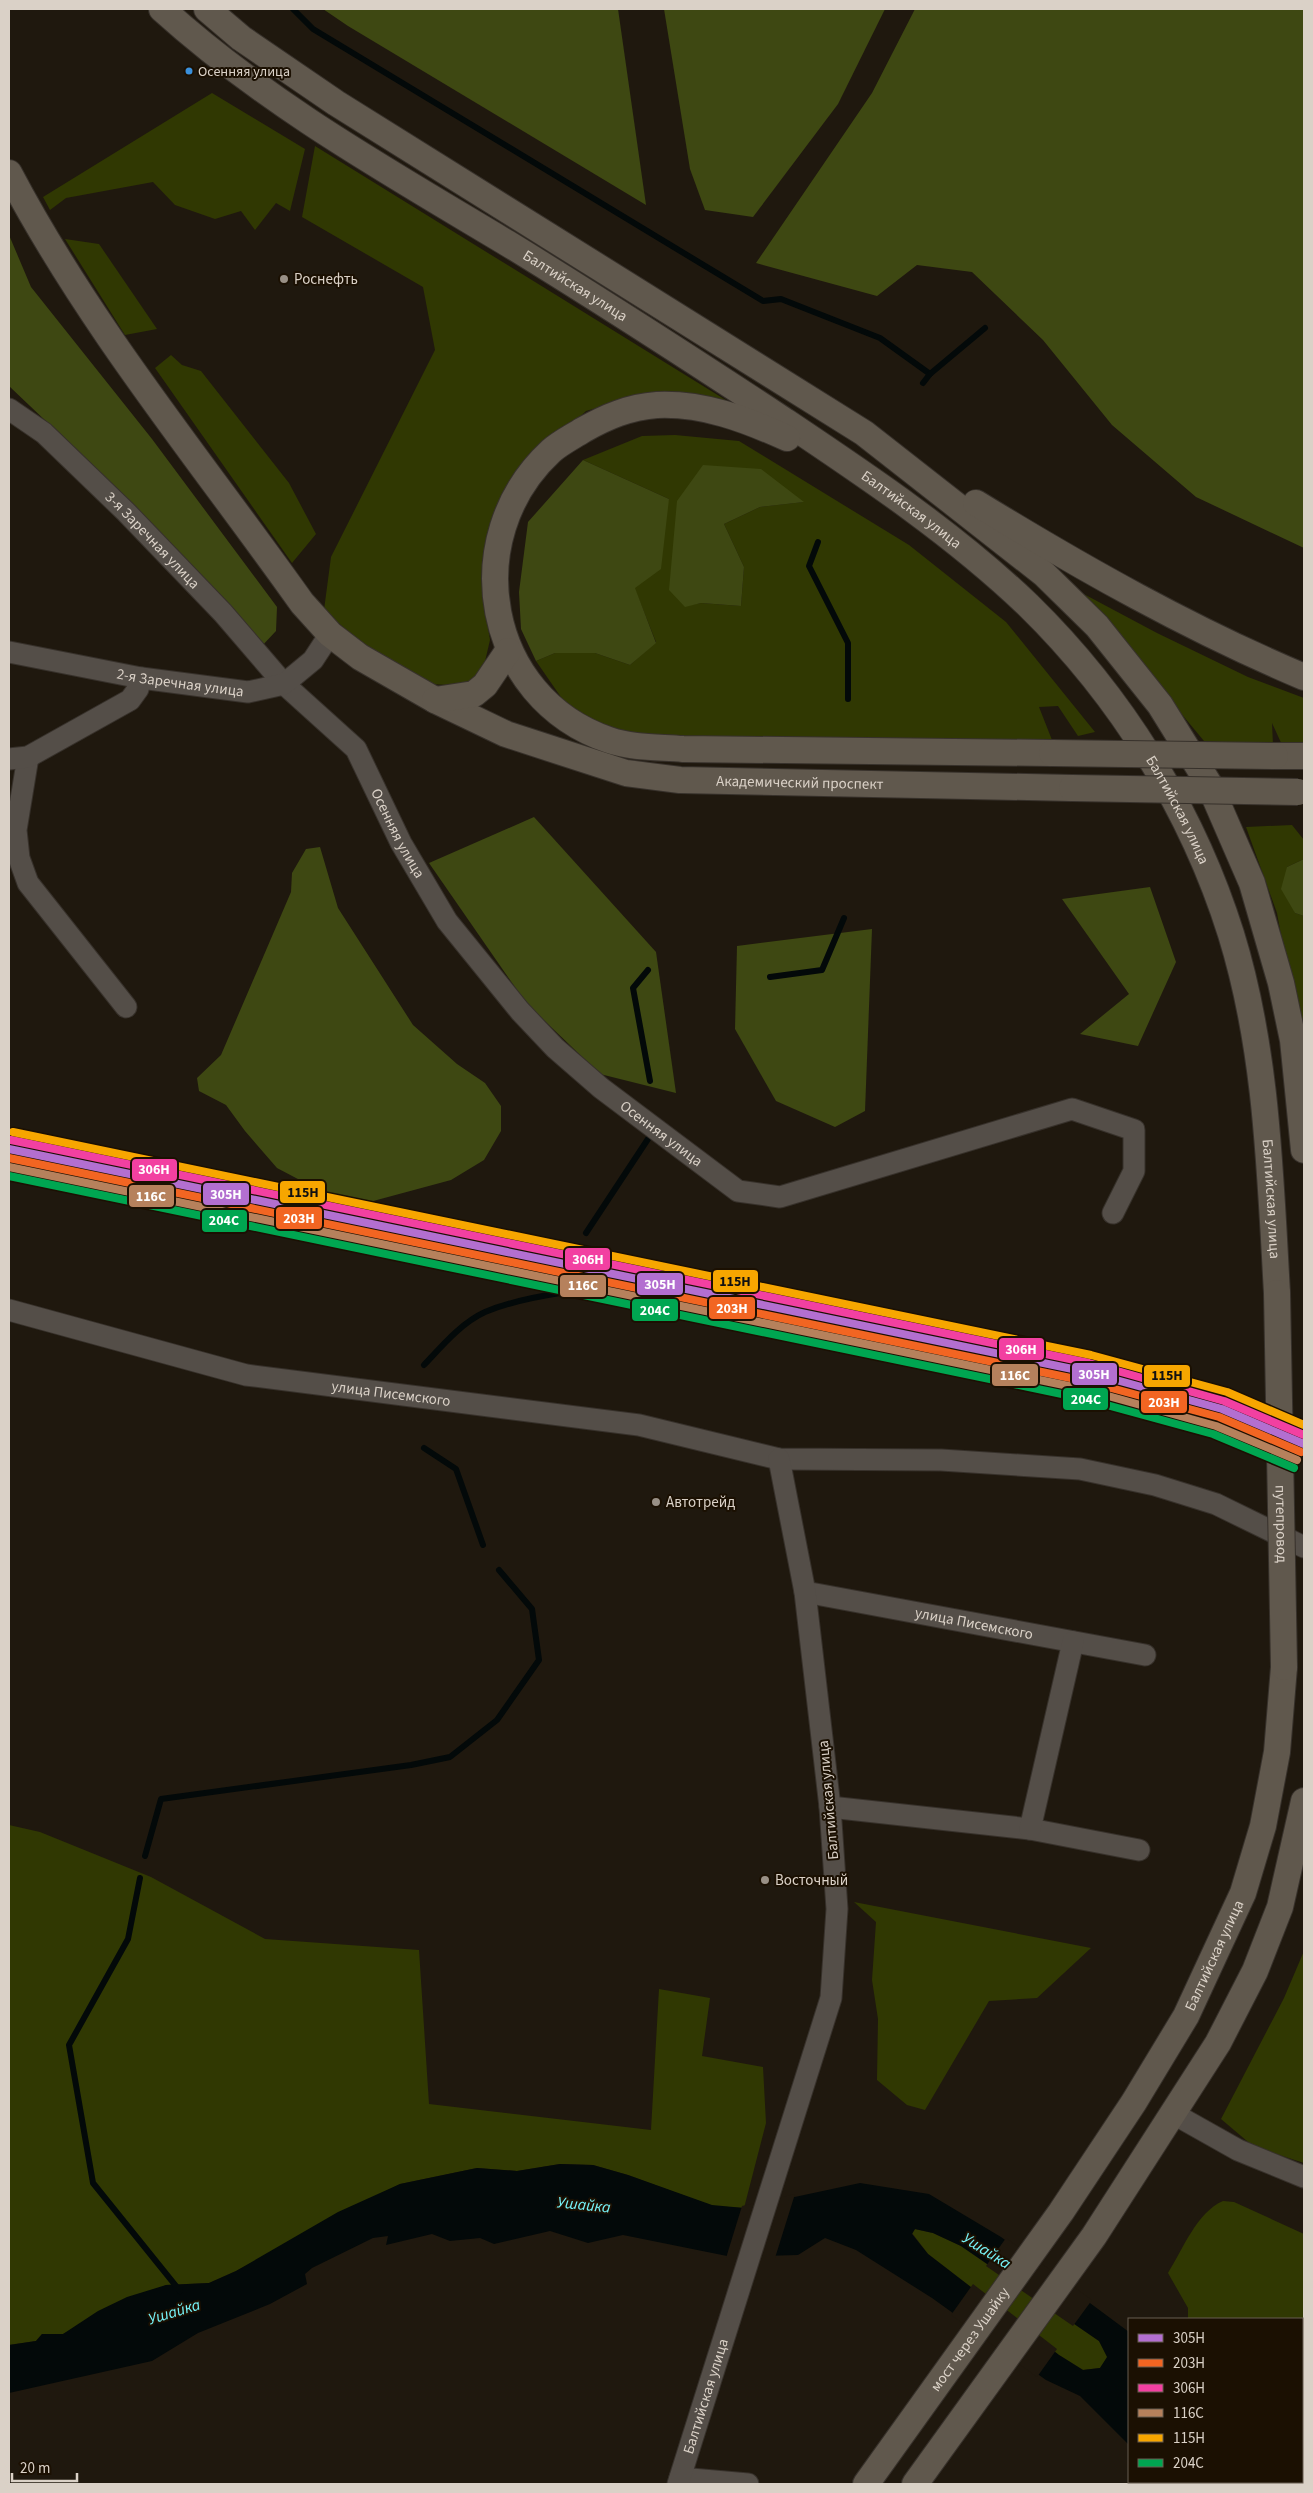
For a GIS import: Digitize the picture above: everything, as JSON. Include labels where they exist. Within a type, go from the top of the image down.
[{"type":"main road","name":"Балтийская улица","points":[[162,9],[203,46],[319,130],[594,296],[852,466],[938,529],[984,566],[1027,604],[1072,651],[1126,718],[1193,834],[1217,893],[1232,938],[1256,1042],[1269,1151],[1277,1293]]},
{"type":"main road","name":"Балтийская улица","points":[[207,9],[241,38],[336,102],[864,433],[1044,574],[1097,626],[1165,713],[1209,784],[1252,882],[1267,927],[1294,1040],[1304,1150]]},
{"type":"main road","points":[[9,173],[61,264],[118,352],[302,603],[330,634]]},
{"type":"main road","name":"Академический проспект","points":[[852,466],[755,423],[700,407],[656,405],[610,414],[552,451],[526,481],[510,510],[498,543],[494,584],[508,651],[536,693],[558,714],[608,740],[632,745],[683,749],[1304,756]]},
{"type":"main road","points":[[864,433],[1053,550],[1149,604],[1248,653],[1304,677]]},
{"type":"main road","name":"Академический проспект","points":[[330,634],[360,657],[435,700],[506,734],[626,773],[680,780],[1301,792]]},
{"type":"main road","points":[[435,700],[474,694],[485,686],[508,651]]},
{"type":"main road","name":"путепровод","points":[[1277,1293],[1284,1667]]},
{"type":"main road","name":"Балтийская улица","points":[[1061,2212],[1134,2102],[1186,2016],[1243,1893],[1263,1826],[1277,1752],[1284,1667]]},
{"type":"main road","points":[[921,2476],[1094,2236],[1174,2114],[1218,2042],[1255,1971],[1280,1907],[1304,1801]]},
{"type":"main road","name":"мост через Ушайку","points":[[866,2484],[1061,2212]]},
{"type":"street","name":"3-я Заречная улица","points":[[9,409],[44,433],[126,512],[223,613],[284,684]]},
{"type":"street","name":"2-я Заречная улица","points":[[9,652],[140,678],[248,692],[284,684],[313,660],[330,634]]},
{"type":"street","points":[[126,1008],[28,883],[18,858],[16,830],[19,758],[130,700],[138,689],[140,678]]},
{"type":"street","name":"Осенняя улица","points":[[284,684],[356,749],[401,843],[447,921],[520,1011],[556,1048],[601,1088],[738,1191],[780,1197],[1072,1109],[1134,1130],[1134,1171],[1114,1213]]},
{"type":"street","name":"улица Писемского","points":[[9,1310],[246,1375],[620,1422],[779,1459],[941,1460],[1080,1469],[1155,1485],[1216,1504],[1304,1547]]},
{"type":"street","name":"Балтийская улица","points":[[679,2481],[832,1998],[837,1909],[830,1807],[805,1592],[779,1459]]},
{"type":"street","name":"улица Писемского","points":[[805,1592],[1145,1655]]},
{"type":"street","points":[[1030,1830],[1072,1642]]},
{"type":"street","points":[[830,1807],[1030,1830],[1139,1850]]},
{"type":"street","points":[[1174,2114],[1238,2150],[1304,2177]]},
{"type":"street","points":[[679,2481],[748,2484]]},
{"type":"green space","points":[[323,9],[618,9],[646,205],[348,26]]},
{"type":"green space","points":[[664,9],[885,9],[838,104],[753,217],[705,210],[690,169]]},
{"type":"green space","points":[[915,9],[1304,9],[1304,548],[1196,497],[1112,425],[1043,340],[972,272],[917,265],[877,296],[756,263],[872,93]]},
{"type":"green space","points":[[212,93],[305,149],[290,211],[276,203],[255,230],[241,211],[215,219],[175,205],[153,182],[66,198],[50,210],[43,197]]},
{"type":"green space","points":[[315,146],[737,407],[643,395],[586,411],[525,470],[485,608],[490,640],[483,670],[466,686],[430,684],[380,660],[324,610],[331,557],[435,350],[423,287],[302,217]]},
{"type":"green space","points":[[9,235],[31,287],[152,439],[277,607],[276,631],[260,648],[92,465],[9,386]]},
{"type":"green space","points":[[65,239],[99,244],[157,329],[125,335]]},
{"type":"green space","points":[[171,355],[182,365],[201,371],[289,483],[316,534],[292,563],[155,368]]},
{"type":"green space","points":[[675,435],[739,441],[909,545],[1006,622],[1095,732],[1078,736],[1058,706],[1039,707],[1052,740],[866,741],[639,735],[601,726],[565,703],[536,661],[555,653],[595,653],[630,665],[656,642],[634,587],[669,499],[583,460],[642,436]],"holes":[[[677,501],[803,502],[760,507],[724,524],[744,567],[741,606],[701,603],[685,606]]]},
{"type":"green space","points":[[583,460],[669,499],[661,569],[635,588],[656,643],[630,665],[595,653],[555,653],[536,661],[521,629],[519,592],[528,522]]},
{"type":"green space","points":[[703,465],[761,469],[804,502],[760,507],[724,524],[744,567],[741,606],[701,603],[685,607],[669,590],[677,501]]},
{"type":"green space","points":[[1080,592],[1157,633],[1248,677],[1304,698],[1304,748],[1283,747],[1272,723],[1273,745],[1204,741]]},
{"type":"green space","points":[[534,817],[656,952],[676,1093],[600,1074],[526,1003],[429,863]]},
{"type":"green space","points":[[1292,825],[1304,840],[1304,859],[1287,867],[1295,913],[1304,916],[1304,1062],[1277,913],[1246,827]]},
{"type":"green space","points":[[320,847],[338,908],[413,1025],[457,1064],[485,1083],[501,1106],[501,1131],[484,1160],[451,1180],[351,1207],[277,1168],[245,1131],[226,1105],[199,1091],[197,1078],[221,1055],[291,892],[292,873],[306,849]]},
{"type":"green space","points":[[1304,859],[1304,916],[1295,913],[1281,889],[1287,867]]},
{"type":"green space","points":[[1150,887],[1176,962],[1138,1046],[1080,1034],[1129,994],[1062,899]]},
{"type":"green space","points":[[872,929],[865,1111],[835,1127],[776,1101],[735,1029],[737,946]]},
{"type":"green space","points":[[9,1825],[40,1832],[151,1877],[265,1939],[419,1950],[429,2104],[651,2130],[659,1989],[710,1998],[702,2056],[763,2067],[766,2123],[744,2208],[712,2206],[628,2175],[593,2165],[560,2164],[517,2171],[477,2168],[400,2184],[236,2271],[209,2283],[166,2285],[63,2334],[42,2334],[36,2341],[9,2345]]},
{"type":"green space","points":[[854,1902],[1091,1948],[1037,1998],[989,2001],[925,2110],[907,2105],[877,2080],[878,2019],[872,1980],[876,1922]]},
{"type":"green space","points":[[1304,1951],[1304,2163],[1254,2147],[1221,2119],[1284,1998]]},
{"type":"green space","points":[[1223,2201],[1234,2202],[1304,2234],[1304,2484],[1261,2483],[1303,2483],[1303,2318],[1188,2318],[1188,2308],[1168,2273],[1191,2232],[1214,2206]]},
{"type":"green space","points":[[915,2229],[933,2233],[961,2246],[1099,2341],[1108,2357],[1100,2368],[1083,2370],[1059,2355],[928,2254],[912,2233]]},
{"type":"water","name":"Ушайка","points":[[560,2164],[593,2165],[628,2175],[712,2205],[744,2208],[860,2183],[929,2194],[1001,2237],[1128,2331],[1128,2444],[1080,2396],[1046,2380],[932,2298],[856,2250],[825,2238],[798,2255],[732,2257],[623,2235],[588,2243],[550,2231],[494,2244],[480,2238],[450,2241],[432,2234],[386,2245],[388,2236],[373,2238],[312,2268],[305,2274],[307,2284],[270,2304],[198,2333],[152,2361],[9,2393],[9,2345],[36,2341],[42,2334],[63,2334],[98,2311],[127,2297],[166,2285],[209,2283],[236,2271],[338,2212],[400,2184],[477,2168],[517,2171]],"holes":[[[915,2229],[933,2233],[961,2246],[1099,2341],[1107,2357],[1100,2368],[1083,2370],[1059,2355],[928,2254],[912,2234]]]},
{"type":"water","points":[[1163,2483],[1262,2484],[1164,2484]]},
{"type":"pier","points":[[795,2194],[775,2258],[726,2258],[742,2206]]},
{"type":"pier","points":[[1006,2238],[1092,2300],[1073,2326],[986,2266]]},
{"type":"pier","points":[[973,2284],[1057,2349],[1037,2377],[951,2315]]},
{"type":"waterway","points":[[293,9],[313,29],[763,301],[781,299],[880,338],[930,374]]},
{"type":"waterway","points":[[923,383],[930,374],[985,328]]},
{"type":"waterway","points":[[818,542],[809,566],[848,643],[848,699]]},
{"type":"waterway","points":[[770,977],[822,970],[844,918]]},
{"type":"waterway","points":[[648,970],[633,988],[650,1081]]},
{"type":"waterway","points":[[586,1233],[648,1139]]},
{"type":"waterway","points":[[424,1365],[468,1322],[485,1312],[522,1300],[560,1293]]},
{"type":"waterway","points":[[424,1448],[456,1469],[483,1545]]},
{"type":"waterway","points":[[145,1856],[161,1799],[411,1765],[450,1757],[497,1720],[539,1660],[532,1609],[499,1570]]},
{"type":"waterway","name":"Ушайка","points":[[140,1878],[128,1939],[69,2045],[93,2183],[180,2291]]},
{"type":"transit line","name":"115Н","points":[[13,1132],[1091,1355],[1227,1392],[1304,1425]]},
{"type":"transit line","name":"306Н","points":[[11,1140],[1089,1363],[1224,1401],[1304,1435]]},
{"type":"transit line","name":"305Н","points":[[9,1149],[1087,1372],[1222,1409],[1304,1444]]},
{"type":"transit line","name":"203Н","points":[[9,1158],[1085,1381],[1219,1417],[1301,1452]]},
{"type":"transit line","name":"116С","points":[[9,1167],[1083,1389],[1216,1426],[1297,1460]]},
{"type":"transit line","name":"204С","points":[[9,1176],[1081,1398],[1213,1434],[1294,1468]]},
{"type":"place","name":"Осенняя улица","points":[[189,71]]},
{"type":"place","name":"Роснефть","points":[[284,279]]},
{"type":"place","name":"Автотрейд","points":[[656,1502]]},
{"type":"place","name":"Восточный","points":[[765,1880]]}]
